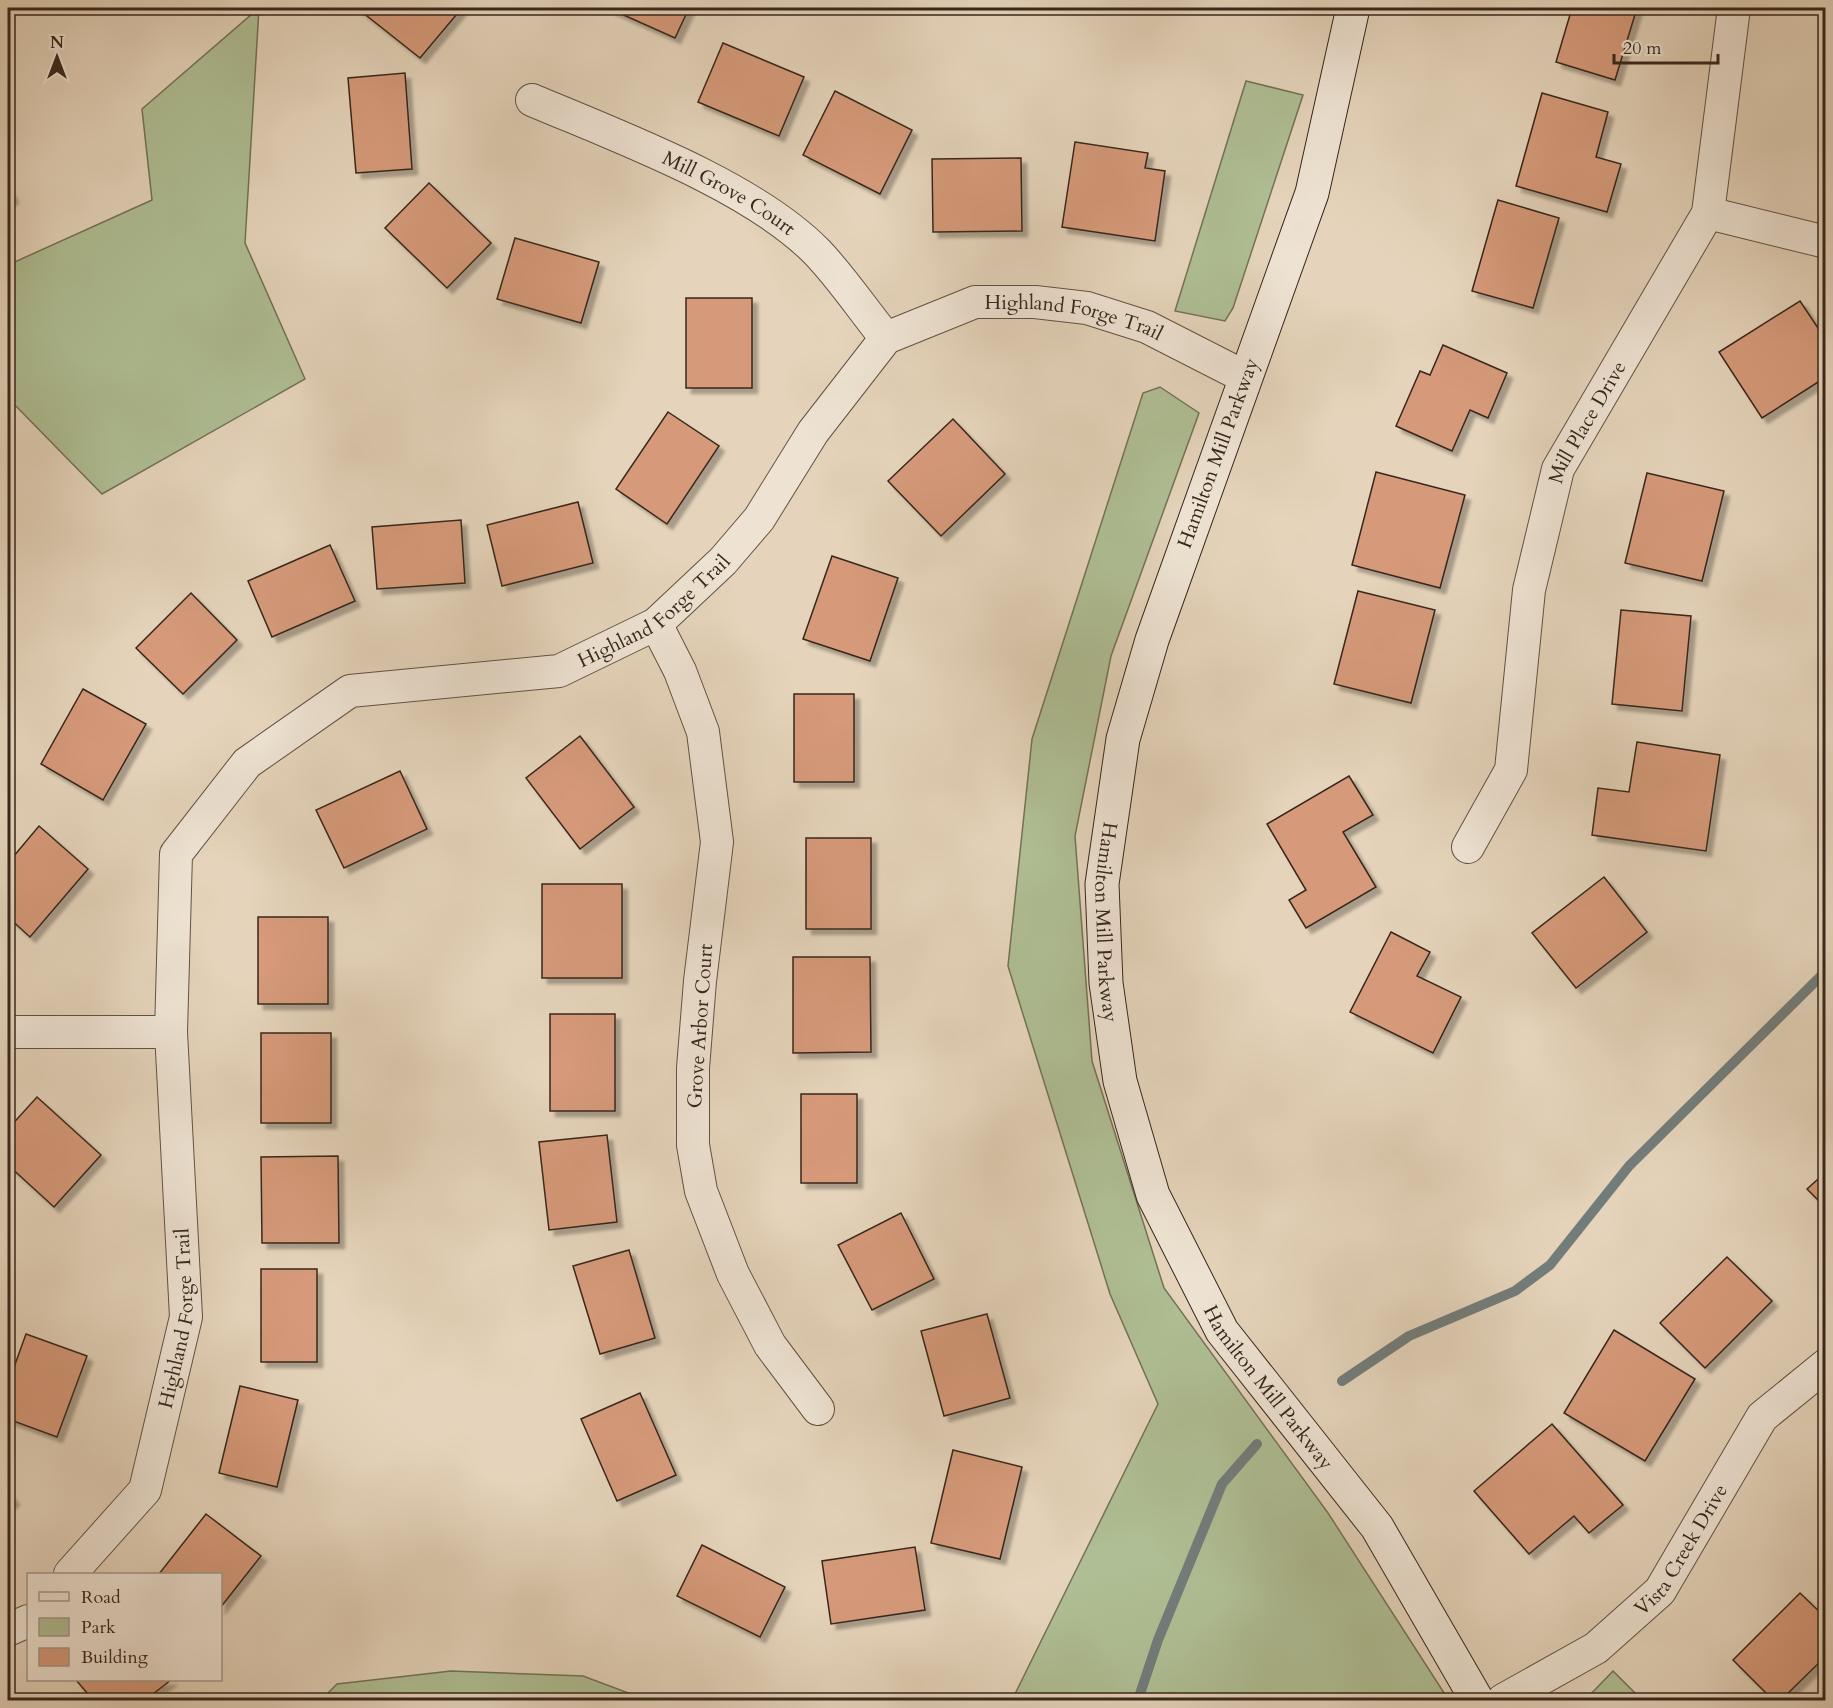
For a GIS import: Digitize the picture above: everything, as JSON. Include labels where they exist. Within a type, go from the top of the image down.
[{"type":"street","name":"Hamilton Mill Parkway","points":[[1353,8],[1312,193],[1152,640],[1123,739],[1102,884],[1106,983],[1120,1082],[1153,1195],[1222,1331],[1377,1527],[1477,1701]]},
{"type":"street","name":"Mill Place Drive","points":[[1468,848],[1511,770],[1529,590],[1558,469],[1708,213],[1734,8]]},
{"type":"street","name":"Mill Grove Court","points":[[532,100],[656,154],[724,187],[777,219],[817,252],[886,338]]},
{"type":"street","points":[[1708,213],[1826,242]]},
{"type":"street","name":"Highland Forge Trail","points":[[72,1573],[145,1490],[186,1317],[171,1032],[176,854],[247,763],[350,691],[559,671],[656,624],[723,561],[759,519],[813,432],[886,338],[975,302],[1046,303],[1087,308],[1147,327],[1245,377]]},
{"type":"street","name":"Grove Arbor Court","points":[[656,624],[680,671],[704,732],[717,842],[700,981],[693,1068],[693,1145],[701,1191],[733,1274],[770,1345],[818,1409]]},
{"type":"street","points":[[8,1032],[171,1032]]},
{"type":"street","name":"Vista Creek Drive","points":[[1503,1701],[1596,1648],[1660,1591],[1762,1417],[1826,1365]]},
{"type":"street","points":[[8,1630],[27,1621]]},
{"type":"green space","points":[[259,8],[245,243],[305,379],[102,494],[8,398],[8,265],[152,200],[142,109]]},
{"type":"green space","points":[[1246,81],[1303,95],[1233,308],[1225,321],[1175,311]]},
{"type":"green space","points":[[1160,387],[1199,413],[1111,656],[1075,836],[1092,1061],[1164,1288],[1328,1513],[1448,1699],[1012,1700],[1158,1404],[1110,1294],[1008,966],[1032,739],[1143,393]]},
{"type":"green space","points":[[451,1671],[583,1676],[647,1700],[321,1700],[337,1684]]},
{"type":"green space","points":[[1613,1671],[1642,1700],[1585,1700]]},
{"type":"building","points":[[357,8],[462,8],[420,58]]},
{"type":"building","points":[[608,8],[689,8],[675,38]]},
{"type":"building","points":[[1572,8],[1637,8],[1615,80],[1556,62]]},
{"type":"building","points":[[723,43],[804,77],[779,136],[698,102]]},
{"type":"building","points":[[405,73],[412,169],[356,173],[348,78]]},
{"type":"building","points":[[835,91],[912,130],[880,194],[803,155]]},
{"type":"building","points":[[1542,93],[1608,112],[1596,157],[1621,164],[1607,212],[1516,186]]},
{"type":"building","points":[[1075,142],[1148,153],[1145,168],[1165,171],[1155,241],[1062,227]]},
{"type":"building","points":[[1021,158],[1022,231],[933,232],[932,159]]},
{"type":"building","points":[[429,183],[491,243],[447,288],[385,228]]},
{"type":"building","points":[[8,187],[13,198],[8,201]]},
{"type":"building","points":[[1498,200],[1559,218],[1533,308],[1472,291]]},
{"type":"building","points":[[515,238],[599,262],[581,323],[497,299]]},
{"type":"building","points":[[686,298],[752,298],[752,388],[686,388]]},
{"type":"building","points":[[1800,301],[1826,340],[1826,377],[1762,418],[1719,352]]},
{"type":"building","points":[[1443,345],[1507,373],[1488,418],[1470,410],[1452,451],[1396,426],[1420,371],[1430,375]]},
{"type":"building","points":[[668,412],[719,446],[667,524],[616,489]]},
{"type":"building","points":[[953,419],[1005,474],[941,536],[888,481]]},
{"type":"building","points":[[1376,472],[1465,495],[1440,588],[1352,565]]},
{"type":"building","points":[[1647,473],[1724,491],[1702,581],[1625,563]]},
{"type":"building","points":[[578,502],[593,563],[502,586],[487,525]]},
{"type":"building","points":[[461,520],[465,583],[377,589],[372,527]]},
{"type":"building","points":[[330,545],[355,601],[272,637],[248,581]]},
{"type":"building","points":[[832,556],[898,578],[870,661],[803,639]]},
{"type":"building","points":[[1358,591],[1435,610],[1411,703],[1334,684]]},
{"type":"building","points":[[191,593],[237,640],[183,694],[136,648]]},
{"type":"building","points":[[1621,610],[1691,616],[1682,711],[1612,704]]},
{"type":"building","points":[[83,689],[146,724],[103,800],[41,764]]},
{"type":"building","points":[[794,694],[854,694],[854,782],[794,782]]},
{"type":"building","points":[[580,736],[634,807],[580,849],[526,778]]},
{"type":"building","points":[[1637,742],[1720,755],[1706,851],[1592,835],[1598,788],[1629,792]]},
{"type":"building","points":[[400,771],[427,829],[344,868],[316,810]]},
{"type":"building","points":[[1349,776],[1373,815],[1343,832],[1376,887],[1306,928],[1289,900],[1306,890],[1267,824]]},
{"type":"building","points":[[39,826],[88,869],[30,937],[8,917],[8,863]]},
{"type":"building","points":[[806,838],[871,838],[871,929],[806,929]]},
{"type":"building","points":[[1604,877],[1647,932],[1576,988],[1532,933]]},
{"type":"building","points":[[542,884],[622,884],[622,978],[542,978]]},
{"type":"building","points":[[258,917],[328,917],[328,1004],[258,1004]]},
{"type":"building","points":[[1391,932],[1430,952],[1417,976],[1461,997],[1433,1053],[1350,1012]]},
{"type":"building","points":[[793,957],[870,957],[871,1052],[793,1053]]},
{"type":"building","points":[[550,1014],[615,1014],[615,1111],[550,1111]]},
{"type":"building","points":[[261,1033],[331,1033],[331,1123],[261,1123]]},
{"type":"building","points":[[801,1094],[857,1094],[857,1183],[801,1183]]},
{"type":"building","points":[[37,1097],[101,1155],[54,1207],[8,1165],[8,1129]]},
{"type":"building","points":[[607,1135],[617,1222],[549,1230],[539,1142]]},
{"type":"building","points":[[338,1156],[339,1243],[262,1243],[261,1157]]},
{"type":"building","points":[[1826,1172],[1826,1208],[1807,1189]]},
{"type":"building","points":[[901,1213],[934,1279],[872,1310],[838,1245]]},
{"type":"building","points":[[629,1250],[655,1338],[600,1354],[573,1266]]},
{"type":"building","points":[[1727,1257],[1772,1301],[1705,1368],[1660,1323]]},
{"type":"building","points":[[261,1269],[317,1269],[317,1362],[261,1362]]},
{"type":"building","points":[[987,1314],[1010,1398],[944,1416],[921,1331]]},
{"type":"building","points":[[1614,1330],[1695,1379],[1645,1461],[1564,1413]]},
{"type":"building","points":[[26,1334],[87,1356],[57,1437],[8,1419],[8,1384]]},
{"type":"building","points":[[240,1386],[298,1400],[277,1487],[219,1473]]},
{"type":"building","points":[[640,1393],[676,1475],[617,1501],[581,1419]]},
{"type":"building","points":[[1552,1424],[1623,1505],[1589,1533],[1574,1516],[1529,1554],[1474,1491]]},
{"type":"building","points":[[953,1450],[1022,1467],[1000,1559],[931,1543]]},
{"type":"building","points":[[8,1492],[14,1500],[8,1505]]},
{"type":"building","points":[[206,1514],[261,1556],[222,1605],[222,1573],[160,1573]]},
{"type":"building","points":[[702,1545],[785,1587],[760,1637],[677,1596]]},
{"type":"building","points":[[915,1547],[925,1610],[831,1624],[822,1561]]},
{"type":"building","points":[[1800,1593],[1826,1618],[1826,1656],[1781,1700],[1773,1700],[1733,1660]]},
{"type":"building","points":[[77,1681],[170,1681],[145,1700],[93,1700]]},
{"type":"waterway","points":[[1342,1381],[1409,1336],[1515,1291],[1550,1265],[1629,1166],[1826,971]]},
{"type":"waterway","points":[[1138,1700],[1158,1640],[1222,1484],[1257,1444]]}]
